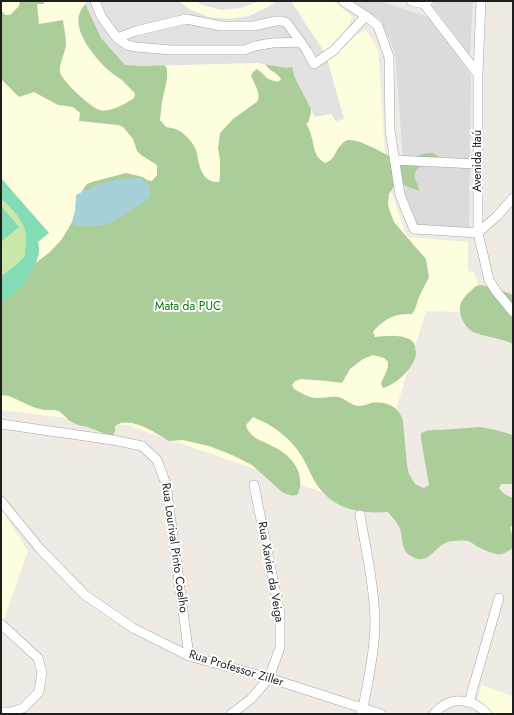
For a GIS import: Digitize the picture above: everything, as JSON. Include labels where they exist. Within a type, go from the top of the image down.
[{"type":"street","points":[[95,1],[101,16],[117,38],[127,45],[136,47],[171,50],[244,50],[255,46],[272,43],[300,42]]},
{"type":"street","points":[[343,1],[378,26],[389,57],[390,130],[394,160],[400,195],[414,229],[478,234],[513,198]]},
{"type":"street","points":[[411,1],[426,2],[478,74]]},
{"type":"street","name":"Avenida Itaú","points":[[481,1],[478,74],[478,234],[489,280],[513,312]]},
{"type":"street","points":[[117,38],[136,31],[186,19],[221,26],[254,26],[282,21],[287,24],[314,64],[333,50],[366,16]]},
{"type":"street","points":[[394,160],[477,164]]},
{"type":"street","name":"Rua Lourival Pinto Coelho","points":[[1,424],[113,440],[142,446],[157,460],[166,484],[189,656]]},
{"type":"street","name":"Rua Xavier da Veiga","points":[[231,714],[251,699],[269,678],[280,647],[280,614],[254,485]]},
{"type":"street","name":"Rua Professor Ziller","points":[[1,501],[41,550],[85,595],[133,628],[189,656],[269,678],[361,711],[381,714]]},
{"type":"street","points":[[360,515],[373,593],[375,622],[373,650],[361,711]]},
{"type":"street","points":[[469,702],[499,598]]},
{"type":"street","points":[[1,624],[38,658],[42,672],[39,692],[23,708],[11,712],[1,712]]},
{"type":"street","points":[[434,714],[438,709],[448,703],[458,701],[469,702],[481,707],[487,714]]},
{"type":"shaded area","name":"Mata da PUC","points":[[1,1],[334,1],[352,17],[347,28],[357,35],[366,30],[378,50],[387,180],[407,237],[468,242],[468,271],[474,272],[487,313],[426,311],[366,507],[130,426],[1,410]]},
{"type":"shaded area","points":[[85,1],[179,1],[189,9],[208,17],[230,19],[249,16],[268,7],[276,1],[291,1],[326,55],[344,119],[336,121],[331,114],[315,117],[294,76],[292,67],[286,68],[257,63],[142,66],[125,65],[101,38]]},
{"type":"shaded area","points":[[196,1],[259,1],[241,8],[221,10],[202,5]]},
{"type":"shaded area","points":[[352,1],[380,1],[431,18],[471,75],[469,232],[417,226],[404,191],[405,185],[395,52],[380,19],[352,4]]},
{"type":"shaded area","points":[[437,1],[473,1],[470,56],[432,5]]},
{"type":"shaded area","points":[[1,508],[28,551],[1,628]]},
{"type":"shaded area","points":[[481,685],[513,696],[513,714],[492,714],[478,700]]},
{"type":"green space","name":"Mata da PUC","points":[[20,1],[43,1],[44,4],[37,4],[39,24],[63,20],[66,45],[60,66],[60,72],[77,94],[100,110],[104,111],[123,105],[134,98],[135,93],[124,82],[104,67],[91,51],[81,34],[79,18],[81,10],[87,3],[162,61],[167,69],[167,79],[160,120],[166,127],[179,130],[190,140],[196,150],[201,171],[205,177],[211,181],[219,182],[220,177],[218,148],[220,133],[233,119],[258,101],[258,91],[251,76],[253,72],[257,69],[268,79],[278,82],[281,79],[267,67],[263,55],[291,61],[311,107],[308,123],[306,123],[311,134],[316,154],[325,163],[333,157],[343,143],[349,140],[354,140],[367,145],[400,162],[429,153],[435,154],[439,158],[427,162],[416,170],[415,178],[419,191],[401,184],[395,185],[389,194],[388,204],[394,222],[426,259],[429,277],[412,314],[399,315],[386,320],[373,332],[375,337],[405,337],[413,342],[416,353],[413,364],[394,383],[383,388],[381,384],[388,368],[388,362],[384,358],[373,355],[363,359],[350,369],[342,383],[301,379],[295,381],[292,385],[294,389],[311,397],[339,397],[357,406],[371,403],[382,403],[395,408],[403,421],[409,474],[415,484],[424,488],[429,485],[421,433],[428,430],[480,427],[513,435],[513,484],[501,484],[499,488],[505,494],[513,498],[513,525],[510,527],[513,534],[513,548],[502,554],[494,554],[468,541],[453,541],[441,545],[428,557],[423,559],[418,559],[411,556],[405,551],[399,527],[388,512],[356,511],[338,504],[329,498],[315,482],[301,455],[286,437],[274,428],[253,417],[246,425],[250,433],[257,439],[278,449],[290,458],[298,470],[300,482],[297,495],[290,495],[282,492],[252,465],[209,446],[183,440],[169,441],[143,426],[128,423],[121,423],[115,426],[113,436],[108,435],[88,427],[78,425],[70,421],[59,411],[44,410],[33,407],[9,396],[1,395],[1,287],[8,284],[50,252],[62,239],[72,222],[79,197],[87,184],[126,173],[152,181],[157,175],[157,165],[137,151],[133,139],[123,127],[118,125],[79,121],[80,113],[73,107],[58,105],[34,92],[19,97],[1,79],[1,10],[5,15],[10,15],[19,6]]},
{"type":"green space","points":[[1,178],[49,233],[38,242],[38,256],[34,268],[27,279],[15,293],[1,302],[1,276],[24,257],[26,241],[24,227],[20,220],[1,198]]},
{"type":"green space","points":[[1,198],[20,220],[24,227],[26,241],[24,257],[1,276]]},
{"type":"green space","points":[[1,206],[19,227],[1,242]]},
{"type":"green space","points":[[481,285],[509,293],[513,296],[513,344],[504,340],[473,332],[463,321],[460,309],[462,301],[476,286]]},
{"type":"water","points":[[141,178],[148,186],[150,197],[125,214],[110,223],[101,225],[75,226],[72,222],[75,213],[76,195],[92,187],[110,181]]}]
